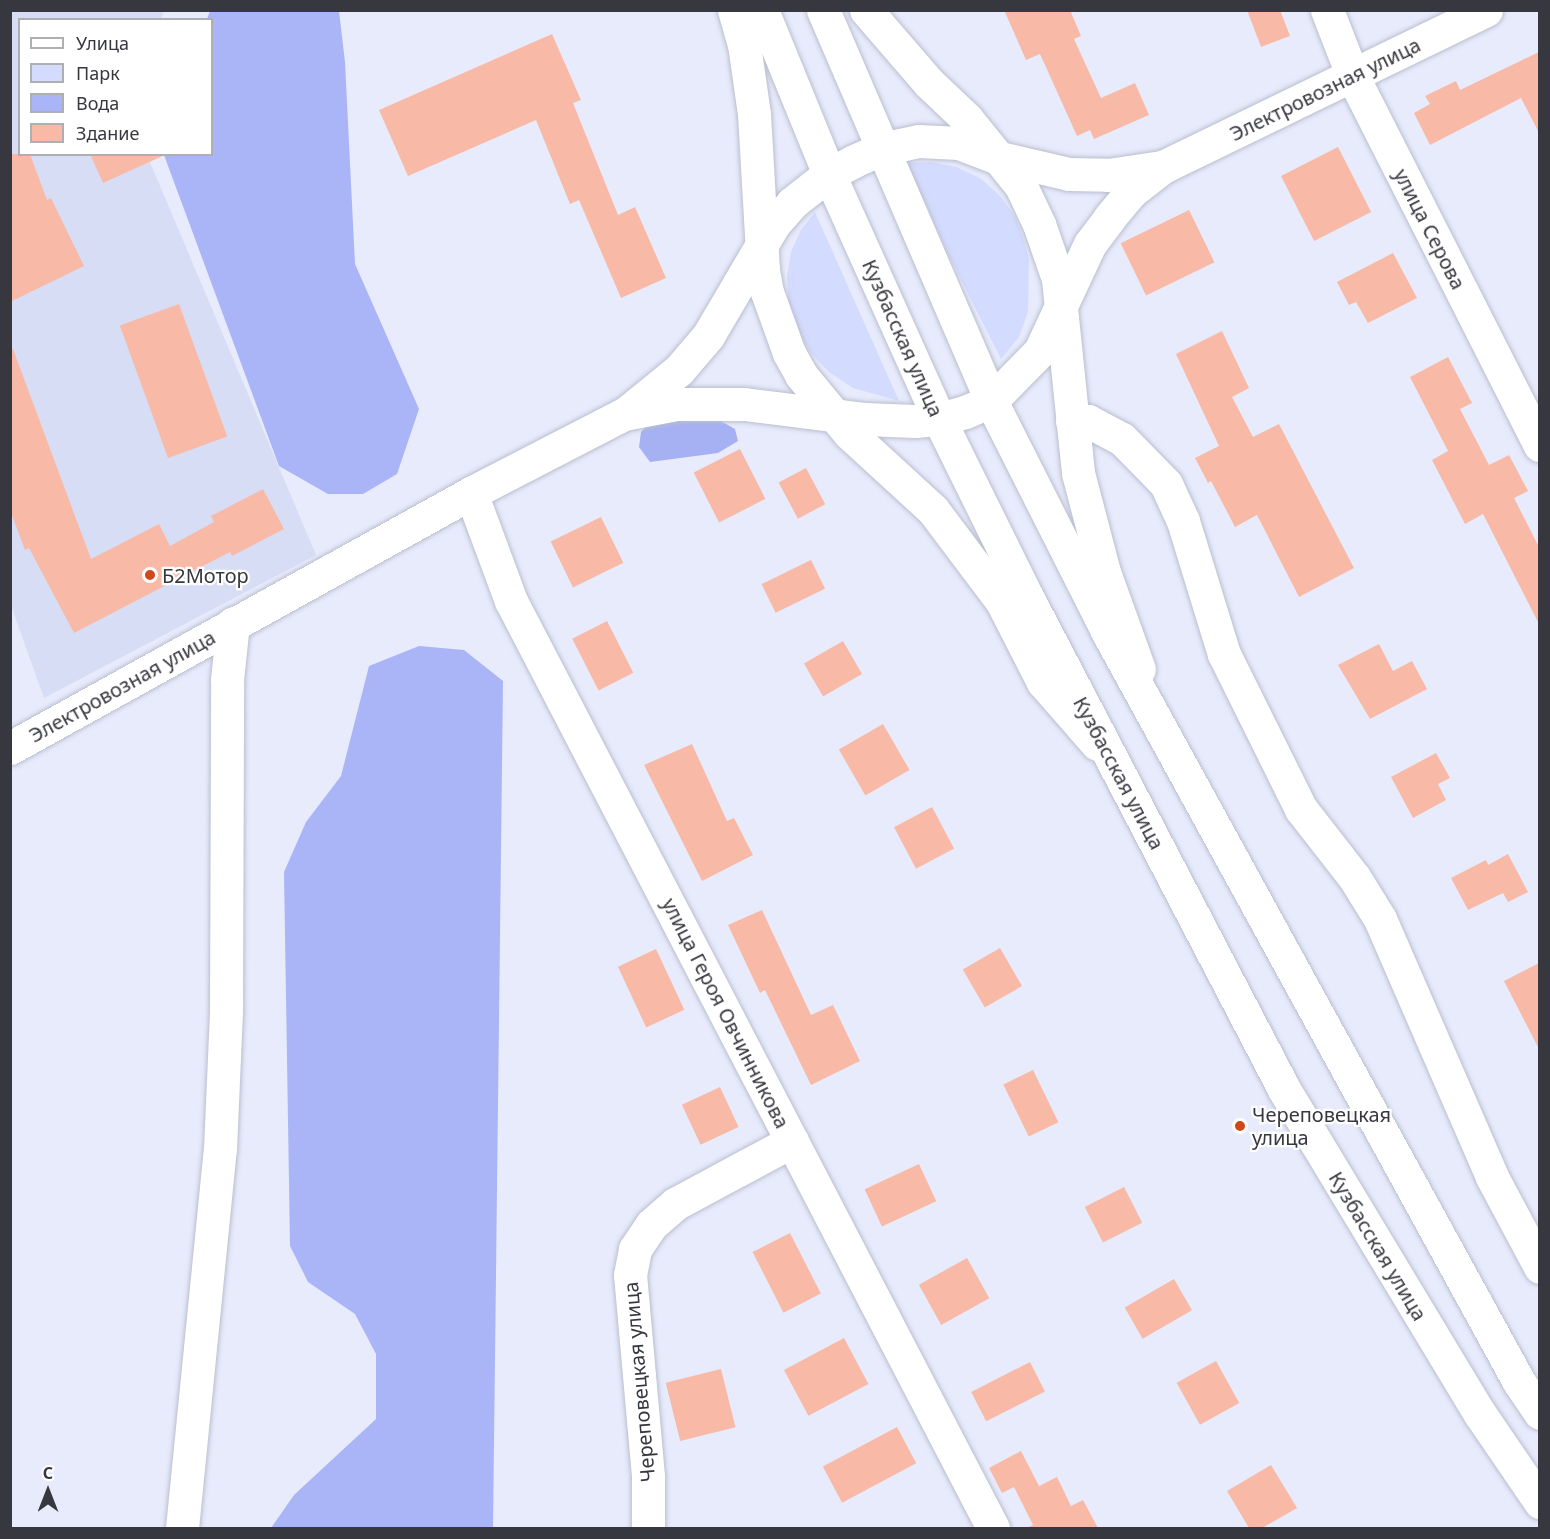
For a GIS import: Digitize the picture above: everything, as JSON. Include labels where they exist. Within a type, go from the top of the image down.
[{"type":"street","points":[[734,10],[744,44],[754,114],[761,249],[767,291],[789,353],[801,375],[831,413],[877,461],[933,510],[1002,602],[1043,682],[1113,762]]},
{"type":"street","name":"Кузбасская улица","points":[[762,10],[829,174],[939,419],[1024,591],[1113,762],[1285,1091],[1479,1414],[1539,1502]]},
{"type":"street","points":[[822,10],[991,401],[1107,631],[1507,1362],[1539,1413]]},
{"type":"street","points":[[866,10],[929,83],[966,119],[1021,186],[1039,224],[1058,279],[1078,473],[1104,572],[1166,741]]},
{"type":"street","name":"улица Серова","points":[[1327,10],[1353,77],[1535,425]]},
{"type":"street","name":"Электровозная улица","points":[[1163,167],[1353,77],[1486,10]]},
{"type":"street","points":[[626,413],[679,370],[708,336],[774,224],[792,202],[829,174],[881,149],[920,141],[959,142],[996,157],[1069,174],[1108,175],[1163,167]]},
{"type":"street","points":[[626,413],[676,404],[744,404],[889,421],[939,419],[965,412],[991,401],[1040,351],[1090,244],[1132,191],[1163,167]]},
{"type":"street","name":"Электровозная улица","points":[[10,748],[471,493],[626,413]]},
{"type":"street","points":[[1072,421],[1088,421],[1122,440],[1166,484],[1184,521],[1224,654],[1301,809],[1354,877],[1380,919],[1492,1178],[1539,1267]]},
{"type":"street","name":"улица Героя Овчинникова","points":[[471,493],[511,602],[993,1528]]},
{"type":"street","points":[[182,1528],[220,1149],[225,1012],[227,680],[233,623]]},
{"type":"street","name":"Череповецкая улица","points":[[648,1528],[648,1476],[630,1275],[635,1248],[651,1225],[675,1204],[792,1141]]},
{"type":"shaded area","points":[[10,11],[164,11],[161,18],[18,18],[18,156],[147,156],[316,555],[44,698],[10,603]]},
{"type":"shaded area","points":[[715,418],[735,429],[738,441],[718,453],[650,462],[639,447],[641,432],[648,425],[676,420]]},
{"type":"green space","points":[[931,162],[956,167],[980,178],[1000,196],[1016,218],[1024,240],[1029,260],[1028,312],[1019,337],[1001,359],[949,256],[907,163]]},
{"type":"green space","points":[[815,212],[899,401],[853,388],[829,372],[811,353],[797,331],[788,300],[787,277],[791,252],[801,230]]},
{"type":"water","points":[[210,11],[339,11],[345,62],[355,264],[419,409],[397,474],[363,494],[328,494],[279,466],[164,156],[213,156],[213,18],[207,18]]},
{"type":"water","points":[[419,646],[464,650],[503,681],[493,1528],[271,1528],[294,1495],[376,1419],[376,1354],[355,1314],[308,1282],[290,1246],[284,872],[306,822],[341,776],[369,666]]},
{"type":"building","points":[[1004,10],[1070,10],[1081,36],[1074,39],[1101,98],[1135,83],[1149,115],[1094,139],[1090,130],[1077,136],[1040,54],[1026,60]]},
{"type":"building","points":[[1247,10],[1280,10],[1290,36],[1261,47]]},
{"type":"building","points":[[552,34],[581,100],[573,103],[618,215],[635,207],[666,278],[621,298],[579,200],[570,204],[536,120],[408,176],[379,110]]},
{"type":"building","points":[[1539,52],[1539,133],[1521,98],[1430,145],[1414,113],[1430,104],[1425,96],[1456,81],[1460,90]]},
{"type":"building","points":[[1338,147],[1371,212],[1314,241],[1281,176]]},
{"type":"building","points":[[10,154],[18,154],[18,156],[31,156],[47,200],[51,198],[84,266],[10,302]]},
{"type":"building","points":[[91,156],[163,156],[103,183]]},
{"type":"building","points":[[1189,210],[1214,262],[1146,295],[1121,243]]},
{"type":"building","points":[[1393,253],[1417,298],[1368,323],[1356,302],[1349,305],[1337,282]]},
{"type":"building","points":[[179,304],[227,436],[168,458],[120,326]]},
{"type":"building","points":[[1222,331],[1249,388],[1232,397],[1253,437],[1279,424],[1354,568],[1299,597],[1257,515],[1235,527],[1211,481],[1208,483],[1195,458],[1219,446],[1176,354]]},
{"type":"building","points":[[13,349],[91,559],[159,524],[170,546],[214,522],[211,516],[263,489],[284,529],[232,556],[230,552],[74,633],[29,548],[25,550],[10,510],[10,350]]},
{"type":"building","points":[[1448,357],[1472,403],[1460,409],[1489,465],[1509,455],[1528,491],[1514,498],[1539,547],[1539,624],[1483,514],[1465,524],[1432,460],[1448,451],[1410,377]]},
{"type":"building","points":[[740,449],[765,499],[719,523],[694,473]]},
{"type":"building","points":[[806,468],[825,504],[798,519],[779,483]]},
{"type":"building","points":[[601,517],[623,563],[573,587],[551,542]]},
{"type":"building","points":[[811,560],[825,589],[776,613],[762,584]]},
{"type":"building","points":[[607,621],[633,673],[599,690],[572,639]]},
{"type":"building","points":[[843,641],[862,674],[823,696],[804,664]]},
{"type":"building","points":[[1379,644],[1393,671],[1412,661],[1427,689],[1370,719],[1338,665]]},
{"type":"building","points":[[883,724],[910,770],[865,795],[839,750]]},
{"type":"building","points":[[692,744],[727,821],[734,818],[753,855],[702,881],[644,765]]},
{"type":"building","points":[[1436,753],[1450,778],[1438,784],[1446,800],[1413,818],[1391,777]]},
{"type":"building","points":[[932,807],[954,848],[916,869],[894,827]]},
{"type":"building","points":[[1508,854],[1528,892],[1508,902],[1503,893],[1468,910],[1451,878],[1486,860],[1488,865]]},
{"type":"building","points":[[762,910],[811,1015],[833,1005],[860,1061],[811,1085],[765,990],[760,993],[728,925]]},
{"type":"building","points":[[1000,948],[1022,986],[985,1008],[963,970]]},
{"type":"building","points":[[656,949],[684,1010],[646,1027],[618,967]]},
{"type":"building","points":[[1539,963],[1539,1049],[1504,981]]},
{"type":"building","points":[[1033,1070],[1058,1122],[1029,1137],[1003,1084]]},
{"type":"building","points":[[720,1087],[739,1127],[701,1145],[682,1105]]},
{"type":"building","points":[[919,1164],[936,1201],[882,1227],[865,1189]]},
{"type":"building","points":[[1124,1187],[1142,1223],[1103,1243],[1085,1207]]},
{"type":"building","points":[[790,1233],[821,1294],[783,1313],[753,1252]]},
{"type":"building","points":[[967,1258],[989,1298],[941,1325],[919,1285]]},
{"type":"building","points":[[1174,1279],[1192,1310],[1143,1339],[1125,1308]]},
{"type":"building","points":[[844,1338],[868,1384],[808,1416],[784,1370]]},
{"type":"building","points":[[1216,1361],[1239,1403],[1200,1425],[1177,1383]]},
{"type":"building","points":[[1030,1362],[1045,1391],[986,1421],[971,1392]]},
{"type":"building","points":[[721,1369],[736,1427],[680,1441],[666,1383]]},
{"type":"building","points":[[897,1427],[916,1463],[842,1503],[823,1466]]},
{"type":"building","points":[[1021,1451],[1039,1486],[1057,1477],[1071,1506],[1083,1500],[1098,1528],[1026,1528],[1033,1525],[1014,1487],[1002,1493],[989,1468]]},
{"type":"building","points":[[1271,1465],[1297,1508],[1262,1528],[1249,1528],[1227,1491]]},
{"type":"place","name":"Б2Мотор","points":[[150,575]]},
{"type":"place","name":"Череповецкая улица","points":[[1240,1126]]}]
